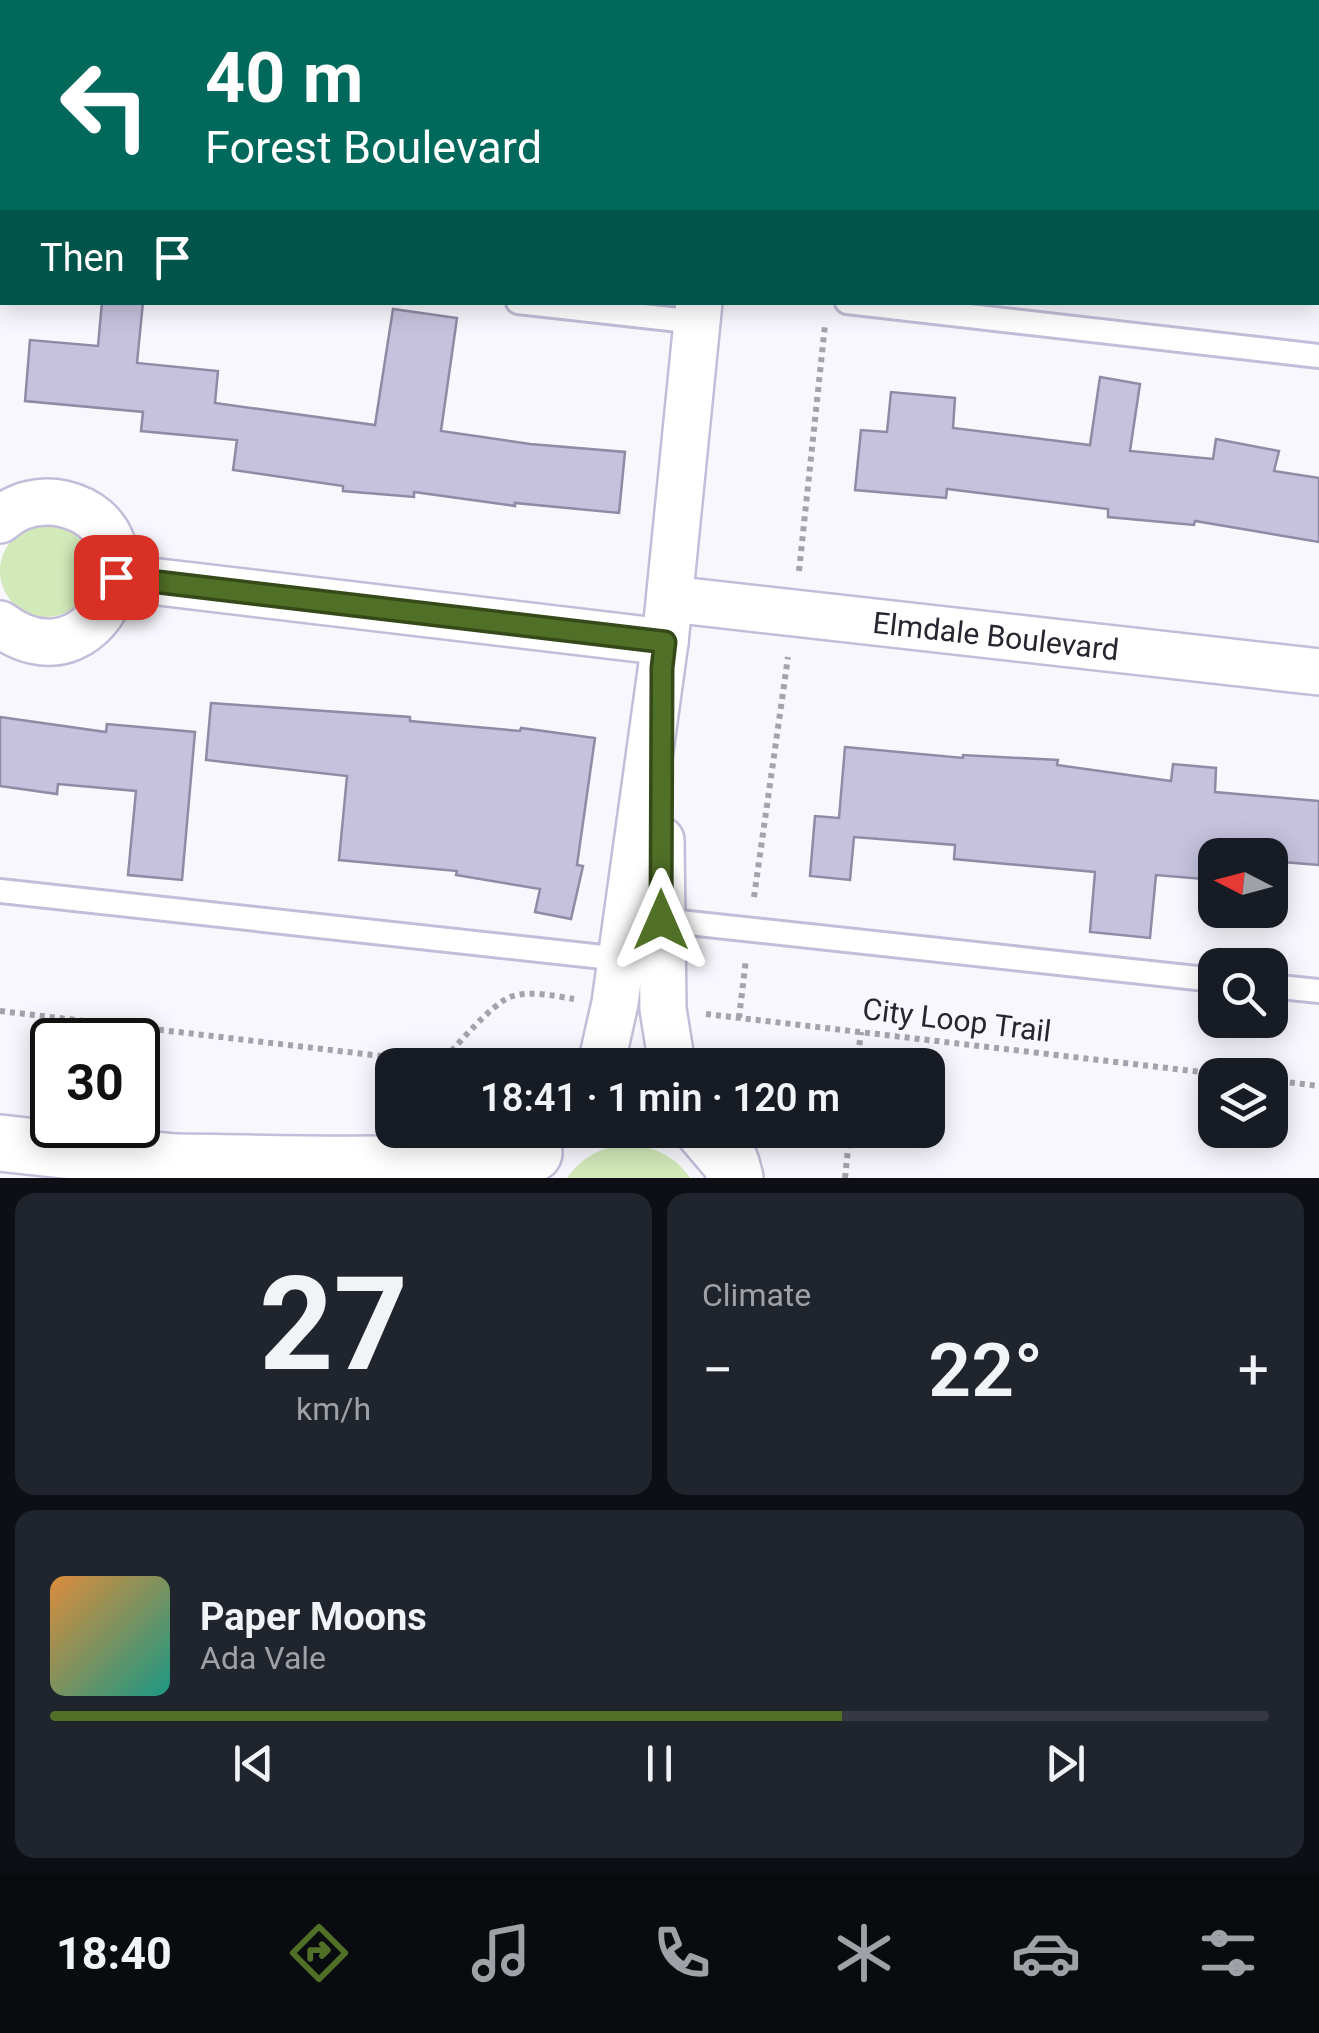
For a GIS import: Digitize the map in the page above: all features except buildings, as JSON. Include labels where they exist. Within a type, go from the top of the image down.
[{"type":"main road","points":[[0,1143],[174,1162],[251,1178]]},
{"type":"main road","points":[[174,1162],[426,1164],[537,1154]]},
{"type":"street","points":[[604,1048],[621,959],[666,636],[698,312]]},
{"type":"street","points":[[0,520],[30,503],[51,501],[74,506],[107,534],[115,555],[116,577],[103,614],[71,638],[32,641],[0,624]]},
{"type":"street","name":"Elmdale Boulevard","points":[[116,577],[666,636],[1319,672]]},
{"type":"street","points":[[666,636],[661,920],[663,1009],[669,1048]]},
{"type":"lane","points":[[572,305],[698,312]]},
{"type":"lane","points":[[873,305],[1319,356]]},
{"type":"lane","points":[[0,891],[621,959]]},
{"type":"lane","points":[[661,920],[1198,978]]},
{"type":"lane","points":[[1288,988],[1319,992]]},
{"type":"path","points":[[455,1048],[510,997],[540,994],[577,999]]},
{"type":"path","points":[[0,1011],[375,1056]]},
{"type":"path","name":"City Loop Trail","points":[[701,1014],[1198,1072]]},
{"type":"path","points":[[859,1048],[861,1032]]},
{"type":"path","points":[[1288,1082],[1319,1086]]},
{"type":"path","points":[[845,1178],[848,1148]]},
{"type":"green space","points":[[46,525],[64,528],[79,538],[89,553],[89,589],[79,604],[64,614],[46,617],[28,614],[13,604],[3,589],[0,571],[3,553],[13,538],[28,528]]},
{"type":"green space","points":[[606,1148],[648,1148],[677,1163],[690,1178],[567,1178],[591,1155]]},
{"type":"route","points":[[116,577],[665,642],[661,920]]}]
